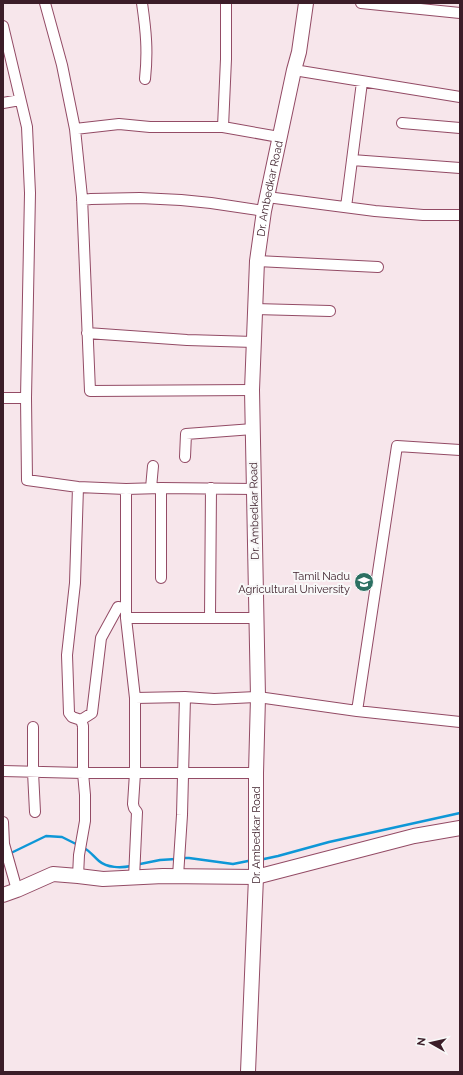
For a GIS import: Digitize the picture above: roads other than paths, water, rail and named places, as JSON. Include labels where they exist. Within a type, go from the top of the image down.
[{"type":"street","points":[[46,3],[62,65],[75,129],[82,200],[90,391],[252,390]]},
{"type":"street","points":[[142,3],[147,43],[145,79]]},
{"type":"street","points":[[223,127],[226,59],[226,3]]},
{"type":"street","name":"Dr. Ambedkar Road","points":[[248,1072],[256,877],[258,697],[252,390],[257,262],[264,211],[279,137],[299,52],[306,3]]},
{"type":"street","points":[[361,3],[460,13]]},
{"type":"street","points":[[3,26],[27,127],[29,178],[26,398],[27,480],[78,487],[126,489],[254,489]]},
{"type":"street","points":[[294,70],[460,97]]},
{"type":"street","points":[[346,207],[362,82]]},
{"type":"street","points":[[3,103],[20,100]]},
{"type":"street","points":[[402,123],[460,128]]},
{"type":"street","points":[[75,129],[119,124],[150,127],[223,127],[279,137]]},
{"type":"street","points":[[352,160],[460,168]]},
{"type":"street","points":[[267,197],[375,211],[423,215],[460,215]]},
{"type":"street","points":[[82,200],[140,198],[181,200],[264,211]]},
{"type":"street","points":[[257,262],[378,267]]},
{"type":"street","points":[[255,309],[330,311]]},
{"type":"street","points":[[87,333],[186,340],[254,342]]},
{"type":"street","points":[[3,398],[26,398]]},
{"type":"street","points":[[185,457],[186,434],[253,429]]},
{"type":"street","points":[[357,711],[397,446],[460,450]]},
{"type":"street","points":[[150,488],[153,466]]},
{"type":"street","points":[[78,487],[75,583],[67,655],[69,713],[72,717],[81,720]]},
{"type":"street","points":[[161,488],[161,578]]},
{"type":"street","points":[[210,617],[211,488]]},
{"type":"street","points":[[126,489],[126,613],[135,698],[135,773],[133,804],[137,812],[134,878]]},
{"type":"street","points":[[81,720],[92,713],[101,638],[118,607],[126,613],[256,618]]},
{"type":"street","points":[[135,698],[258,697],[357,711],[460,722]]},
{"type":"street","points":[[178,876],[182,815],[185,698]]},
{"type":"street","points":[[78,876],[85,821],[83,736],[81,720]]},
{"type":"street","points":[[33,727],[35,812]]},
{"type":"street","points":[[3,771],[256,774]]},
{"type":"street","points":[[3,822],[4,844],[17,890]]},
{"type":"street","points":[[3,895],[53,874],[102,879],[178,876],[256,877],[414,836],[460,828]]},
{"type":"waterway","points":[[264,859],[329,842],[460,813]]},
{"type":"waterway","points":[[13,852],[46,836],[62,837],[78,845]]},
{"type":"waterway","points":[[84,848],[106,865],[119,867],[131,866]]},
{"type":"waterway","points":[[183,858],[233,864],[248,861]]},
{"type":"waterway","points":[[140,864],[160,860],[176,859]]},
{"type":"place","name":"Tamil Nadu Agricultural University","points":[[364,582]]}]
